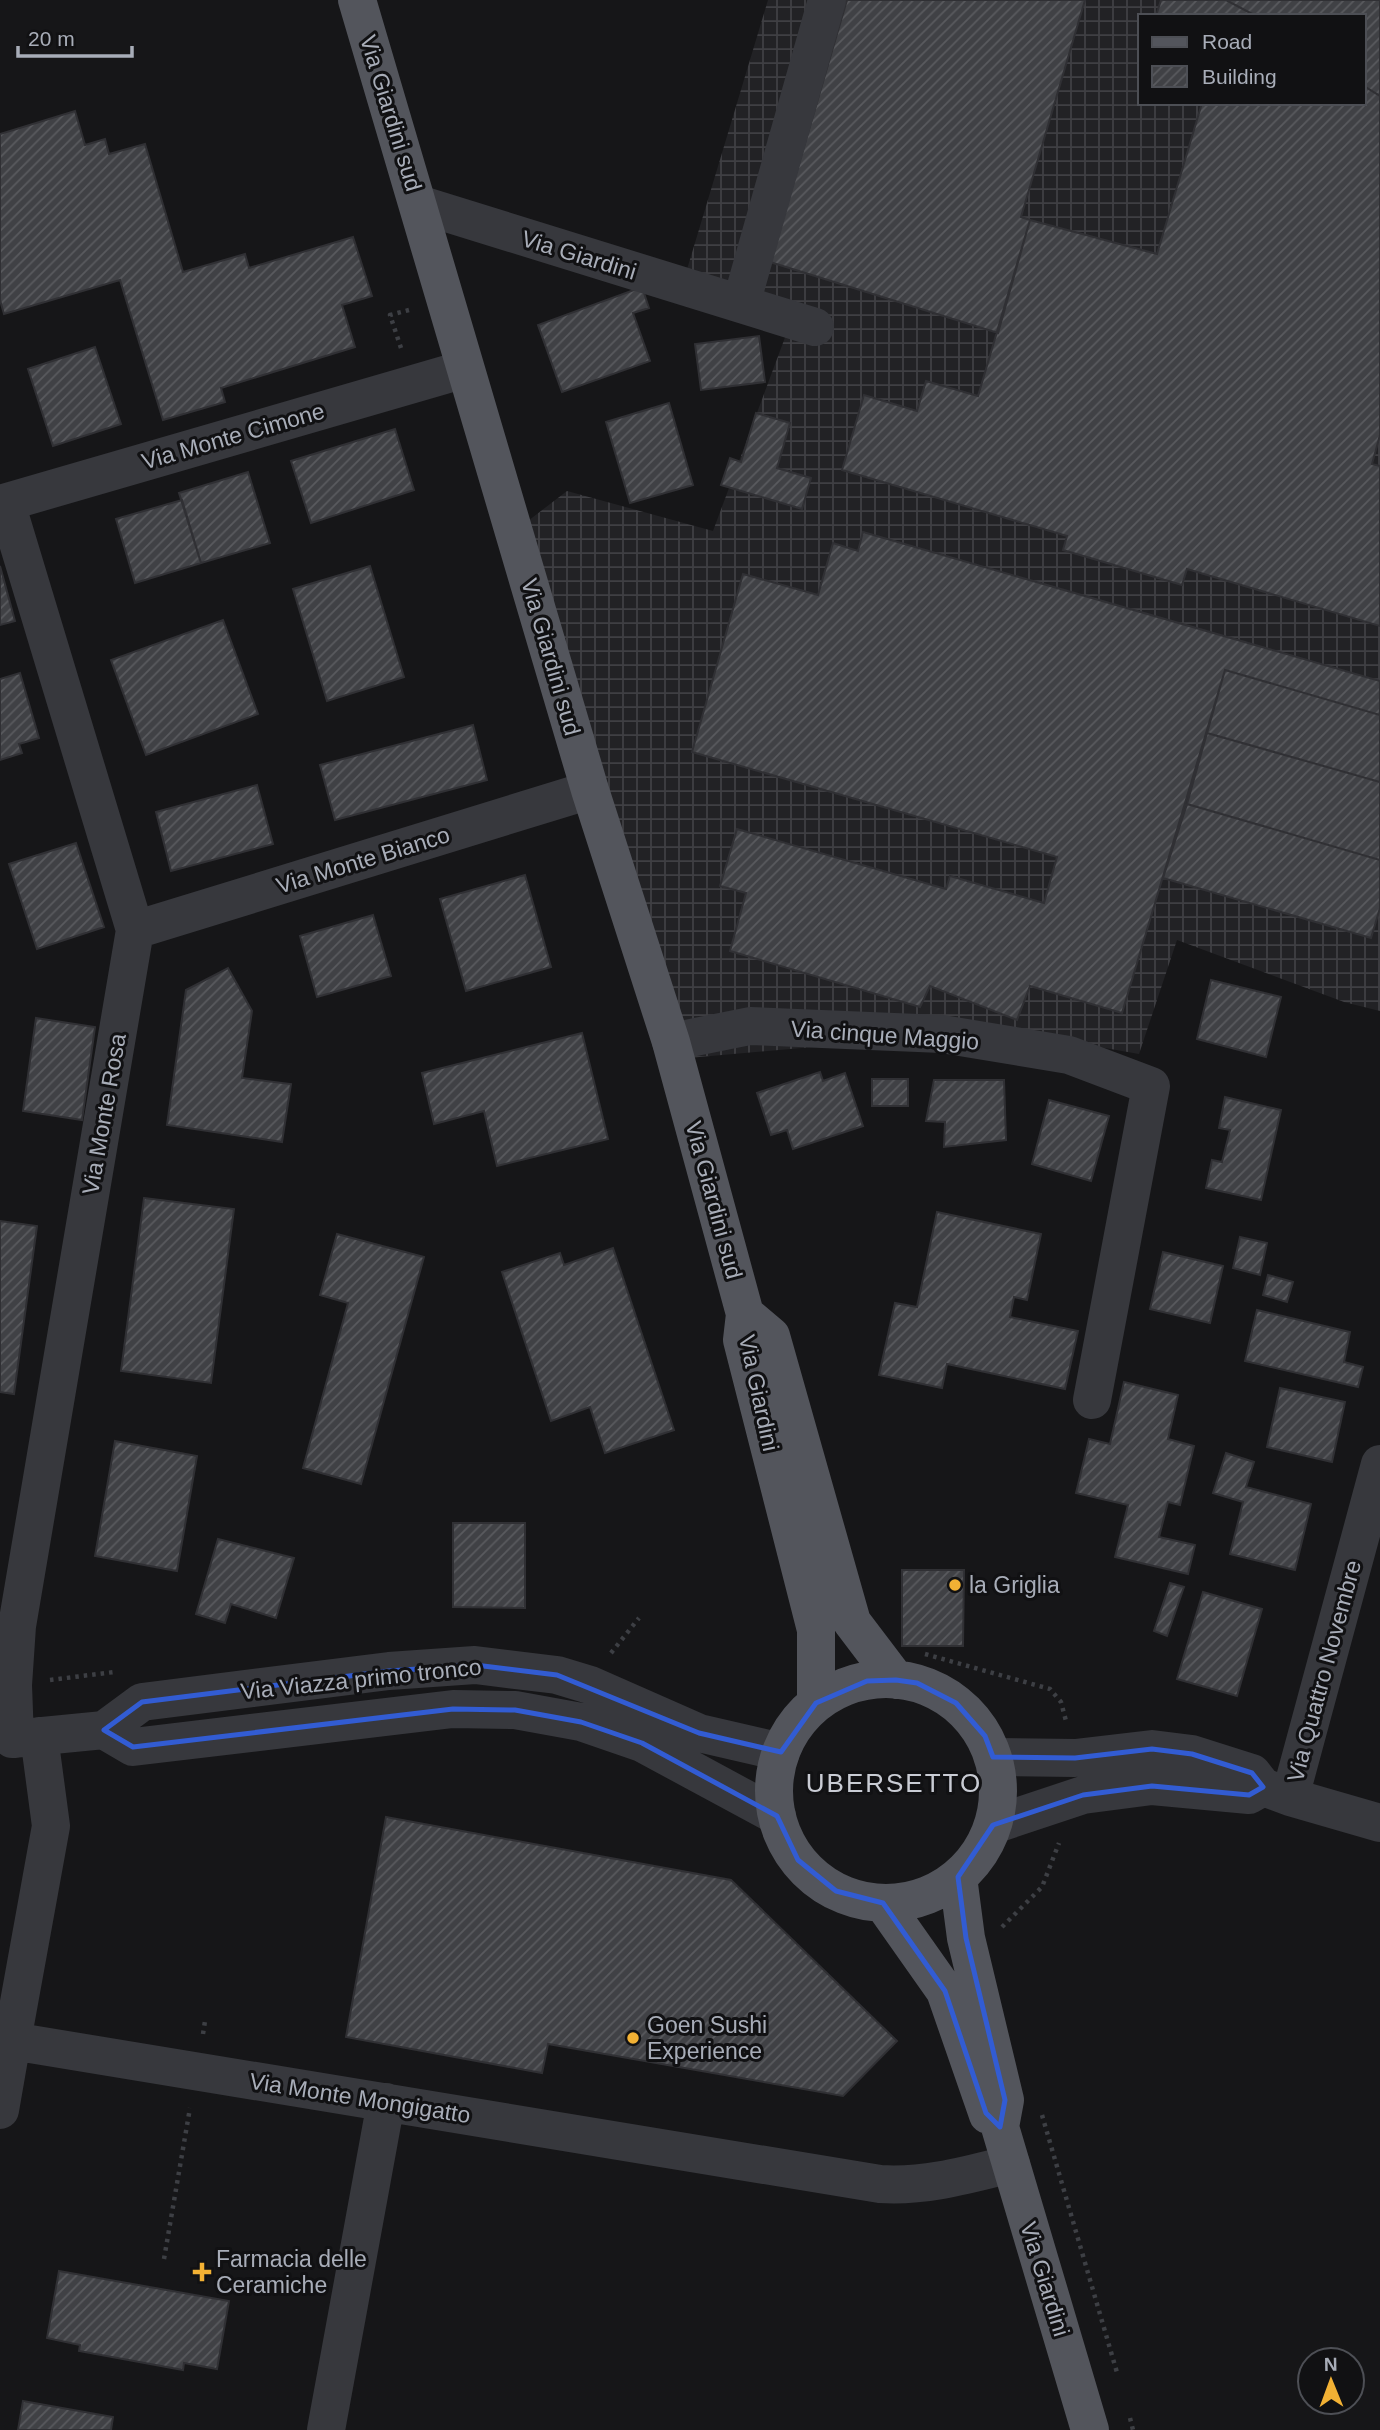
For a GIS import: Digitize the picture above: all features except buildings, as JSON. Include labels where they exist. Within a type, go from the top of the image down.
[{"type":"main road","name":"Via Giardini sud","points":[[357,0],[590,790],[671,1042],[745,1314]]},
{"type":"main road","name":"Via Giardini","points":[[745,1314],[771,1336],[852,1622],[906,1666]]},
{"type":"main road","name":"Via Giardini","points":[[745,1314],[742,1340],[816,1630],[816,1703]]},
{"type":"main road","points":[[906,1666],[917,1683],[956,1703],[978,1727],[993,1757],[998,1779],[993,1825],[979,1854],[958,1877],[936,1891],[910,1900],[883,1903],[835,1891],[815,1877],[798,1860],[785,1839],[777,1816],[774,1783],[781,1752],[790,1734],[816,1703],[840,1689],[906,1666]]},
{"type":"main road","name":"Via Giardini","points":[[958,1877],[966,1938],[1005,2100],[1000,2127],[1090,2430]]},
{"type":"main road","name":"Via Giardini","points":[[883,1903],[944,1991],[986,2113],[1000,2127]]},
{"type":"street","points":[[741,304],[827,0]]},
{"type":"street","name":"Via Giardini","points":[[418,204],[815,327]]},
{"type":"street","name":"Via Monte Cimone","points":[[3,503],[465,369]]},
{"type":"street","name":"Via Monte Rosa","points":[[3,503],[135,930],[17,1626],[13,1685],[18,1739]]},
{"type":"street","name":"Via Monte Bianco","points":[[135,930],[590,790]]},
{"type":"street","name":"Via cinque Maggio","points":[[671,1042],[750,1026],[942,1034],[1069,1055],[1152,1086],[1092,1400]]},
{"type":"street","name":"Via Quattro Novembre","points":[[1277,1792],[1380,1464]]},
{"type":"street","name":"Via Viazza primo tronco","points":[[777,1816],[642,1743],[581,1722],[515,1710],[453,1709],[133,1747],[104,1730],[142,1702],[388,1671],[475,1665],[557,1675],[590,1685],[699,1732],[781,1752]]},
{"type":"street","points":[[0,2110],[51,1826],[18,1739],[104,1730]]},
{"type":"street","points":[[993,1757],[1079,1776],[1152,1786],[1249,1796],[1277,1792],[1380,1823]]},
{"type":"street","points":[[993,1825],[1079,1776]]},
{"type":"street","name":"Via Monte Mongigatto","points":[[12,2041],[880,2184],[907,2186],[928,2183],[1011,2164]]},
{"type":"street","points":[[326,2430],[386,2102]]},
{"type":"path","points":[[906,1666],[1050,1689],[1061,1702],[1089,1814],[1063,1830],[1042,1887],[998,1931]]},
{"type":"path","points":[[164,2259],[205,2021]]},
{"type":"path","points":[[1068,2199],[1119,2378]]},
{"type":"path","points":[[1126,2404],[1133,2430]]},
{"type":"highlighted area","points":[[475,1665],[557,1675],[699,1733],[781,1752],[816,1703],[867,1681],[896,1680],[917,1683],[956,1703],[985,1736],[993,1757],[1075,1758],[1152,1749],[1192,1754],[1252,1773],[1263,1787],[1249,1795],[1152,1786],[1083,1795],[993,1825],[958,1877],[966,1938],[1005,2100],[1000,2127],[986,2113],[945,1991],[883,1903],[836,1891],[798,1860],[777,1816],[642,1743],[581,1722],[515,1710],[453,1709],[133,1747],[104,1730],[142,1702],[389,1671]]},
{"type":"shaded area","points":[[768,0],[1380,0],[1380,1011],[1344,1002],[1177,940],[1139,1054],[1003,1030],[677,1059],[524,524],[567,491],[713,531],[793,316],[682,286]]},
{"type":"place","name":"la Griglia","points":[[955,1585]]},
{"type":"place","name":"Goen Sushi Experience","points":[[633,2038]]},
{"type":"place","name":"Farmacia delle Ceramiche","points":[[202,2272]]},
{"type":"district","name":"UBERSETTO","points":[[894,1783]]}]
